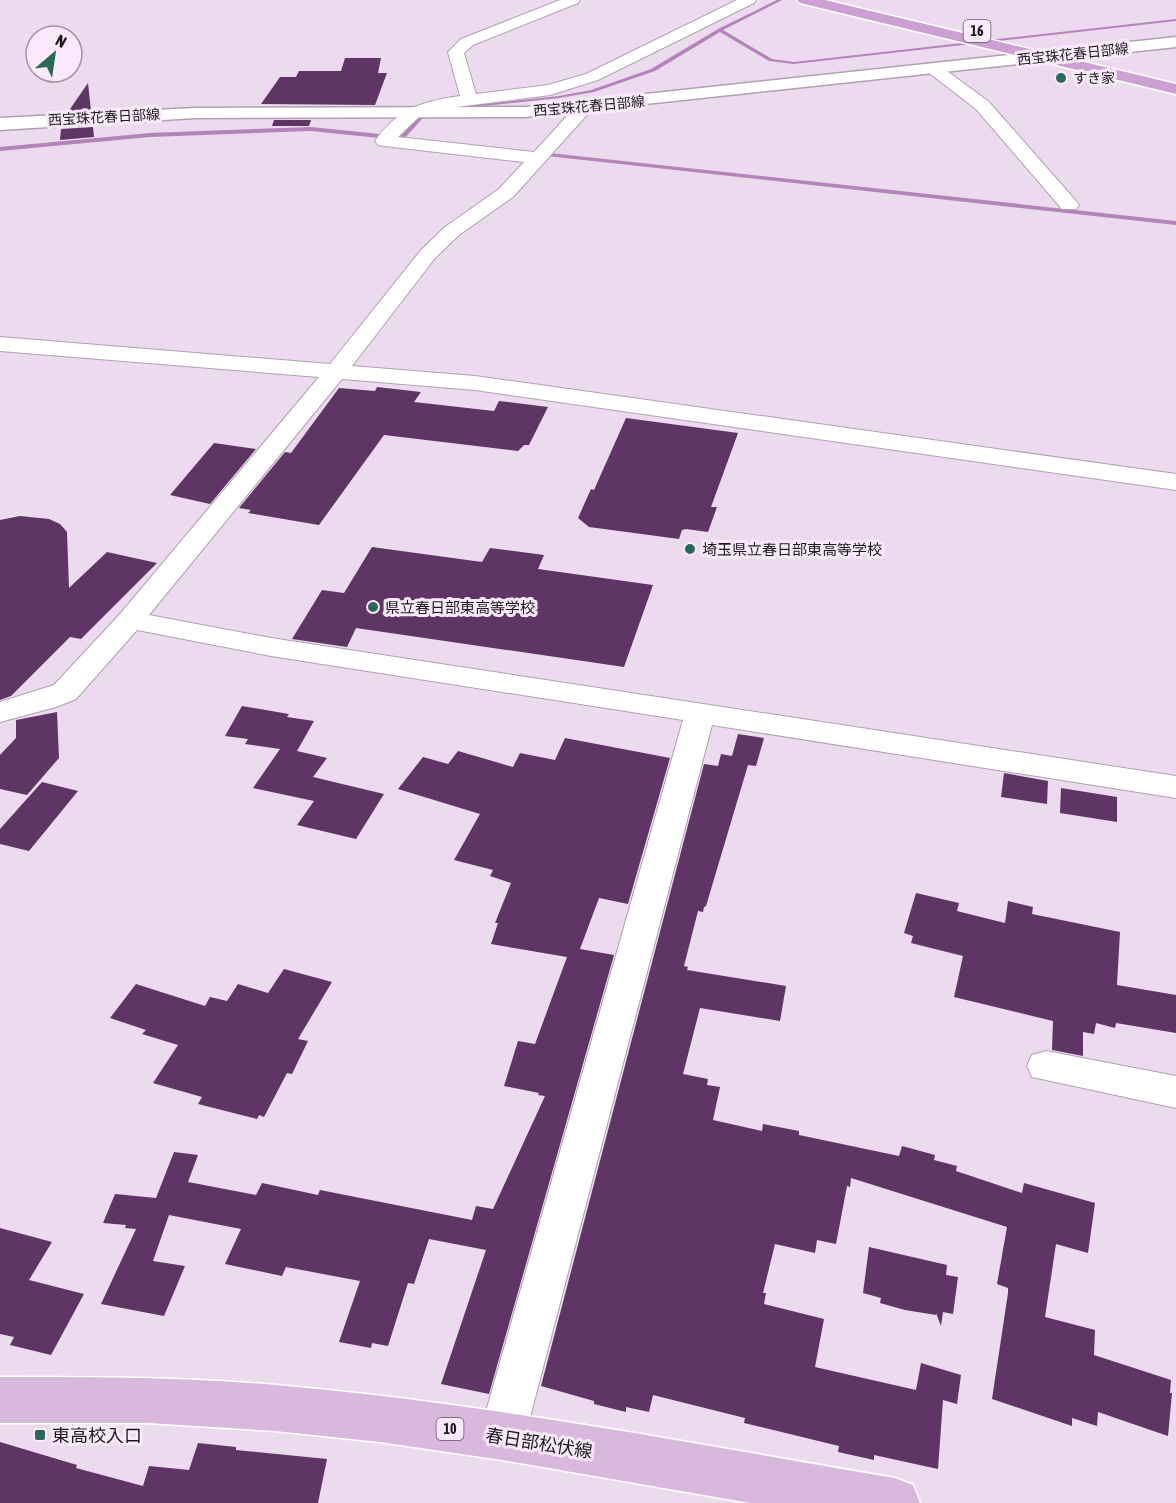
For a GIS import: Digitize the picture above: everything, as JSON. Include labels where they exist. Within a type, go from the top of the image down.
[{"type":"highway","name":"16","points":[[805,0],[1176,89]]},
{"type":"highway","name":"16","points":[[846,0],[1176,79]]},
{"type":"main road","name":"西宝珠花春日部線","points":[[0,124],[195,112],[525,112],[1176,42]]},
{"type":"main road","name":"春日部松伏線","points":[[0,1400],[148,1400],[275,1408],[380,1419],[502,1437],[895,1503]]},
{"type":"street","points":[[469,100],[456,52],[467,42],[573,0]]},
{"type":"street","points":[[538,158],[384,141],[419,112],[439,104],[550,90],[592,77],[749,0]]},
{"type":"street","points":[[934,69],[982,105],[1069,205]]},
{"type":"street","points":[[0,712],[65,692],[130,620],[376,323],[428,254],[452,231],[506,193],[585,107]]},
{"type":"street","points":[[0,344],[474,383],[1176,482]]},
{"type":"street","points":[[130,620],[272,647],[1176,787]]},
{"type":"street","points":[[502,1437],[700,714]]},
{"type":"street","points":[[1046,1066],[1176,1092]]},
{"type":"building","points":[[345,58],[381,58],[378,73],[387,73],[375,105],[261,104],[280,77],[296,77],[299,71],[341,71]]},
{"type":"building","points":[[88,83],[91,111],[68,112]]},
{"type":"building","points":[[274,120],[311,120],[309,126],[272,126]]},
{"type":"building","points":[[93,127],[94,137],[60,140],[61,129]]},
{"type":"building","points":[[377,387],[421,392],[414,402],[494,411],[499,401],[548,407],[529,445],[524,445],[518,451],[384,435],[319,525],[248,513],[251,510],[239,508],[285,452],[291,453],[339,388],[375,391]]},
{"type":"building","points":[[626,418],[738,433],[711,507],[717,507],[708,532],[686,529],[682,530],[679,539],[589,527],[578,518],[591,489],[594,490]]},
{"type":"building","points":[[214,443],[256,449],[210,504],[170,495]]},
{"type":"building","points":[[20,516],[49,519],[60,524],[67,532],[69,588],[107,552],[157,563],[81,639],[70,637],[11,696],[0,700],[0,520]]},
{"type":"building","name":"県立春日部東高等学校","points":[[372,547],[482,562],[490,548],[544,555],[538,569],[653,585],[624,667],[356,628],[347,647],[292,639],[322,590],[344,593]]},
{"type":"building","points":[[242,706],[314,721],[297,751],[327,758],[313,777],[384,794],[356,839],[297,825],[314,801],[253,788],[280,749],[245,744],[248,739],[225,736]]},
{"type":"building","points":[[57,712],[59,758],[27,795],[0,789],[0,755],[16,738],[16,720]]},
{"type":"building","points":[[738,734],[764,738],[756,766],[748,765],[706,906],[703,912],[698,911],[684,966],[688,967],[687,970],[786,986],[780,1021],[700,1008],[683,1074],[708,1079],[707,1085],[720,1087],[713,1120],[762,1131],[763,1124],[799,1131],[799,1135],[899,1156],[902,1146],[935,1155],[934,1160],[957,1166],[956,1171],[1022,1193],[1024,1183],[1095,1203],[1088,1253],[1056,1244],[1045,1317],[1095,1330],[1094,1355],[1171,1380],[1168,1436],[1098,1412],[1097,1426],[1072,1418],[1072,1426],[992,1399],[1008,1293],[1008,1288],[997,1284],[1007,1227],[851,1178],[850,1187],[847,1186],[836,1244],[817,1240],[815,1253],[775,1244],[763,1293],[766,1293],[764,1304],[824,1319],[815,1367],[916,1390],[921,1363],[961,1375],[957,1404],[943,1400],[938,1469],[874,1455],[874,1460],[838,1452],[839,1446],[744,1423],[745,1418],[653,1395],[649,1412],[626,1407],[626,1412],[541,1386],[704,764],[718,766],[721,754],[732,756]]},
{"type":"building","points":[[565,738],[670,758],[628,904],[599,898],[580,949],[614,955],[489,1394],[441,1384],[486,1250],[429,1239],[414,1284],[408,1283],[388,1346],[372,1343],[371,1348],[339,1342],[360,1281],[286,1267],[282,1276],[225,1264],[241,1229],[169,1215],[153,1261],[185,1266],[164,1316],[101,1304],[136,1229],[125,1228],[126,1225],[103,1223],[115,1194],[156,1198],[174,1152],[198,1155],[188,1182],[256,1195],[262,1183],[318,1195],[320,1190],[472,1220],[476,1206],[493,1209],[545,1096],[504,1086],[518,1041],[535,1044],[567,957],[491,944],[498,923],[495,923],[511,883],[490,876],[493,870],[454,860],[480,814],[398,789],[423,757],[448,764],[458,751],[513,767],[520,753],[555,760]]},
{"type":"building","points":[[1004,773],[1048,781],[1047,804],[1001,797]]},
{"type":"building","points":[[42,782],[78,791],[29,851],[0,844],[0,829]]},
{"type":"building","points":[[1061,788],[1117,797],[1117,822],[1060,813]]},
{"type":"building","points":[[916,893],[959,903],[957,911],[1005,923],[1008,901],[1033,907],[1032,914],[1120,932],[1117,985],[1176,995],[1176,1033],[1116,1023],[1115,1028],[1096,1023],[1094,1034],[1083,1032],[1083,1056],[1052,1050],[1053,1021],[954,997],[963,956],[911,943],[913,936],[904,933]]},
{"type":"building","points":[[284,969],[332,982],[298,1039],[308,1041],[292,1074],[287,1073],[264,1117],[259,1115],[257,1119],[198,1104],[202,1097],[153,1083],[178,1045],[142,1034],[146,1030],[110,1018],[136,984],[205,1006],[210,997],[227,1001],[238,984],[268,993]]},
{"type":"building","points":[[0,1228],[52,1242],[29,1280],[84,1294],[51,1355],[10,1345],[14,1337],[0,1334]]},
{"type":"building","points":[[869,1247],[947,1265],[946,1275],[958,1277],[953,1314],[943,1312],[941,1326],[936,1313],[936,1315],[905,1310],[880,1303],[881,1298],[863,1293]]},
{"type":"building","points":[[0,1442],[77,1465],[76,1468],[143,1486],[149,1466],[189,1470],[198,1443],[236,1447],[236,1450],[327,1459],[318,1503],[0,1503]]},
{"type":"waterway","points":[[720,30],[780,0]]},
{"type":"waterway","points":[[720,30],[771,60],[794,63],[1176,20]]},
{"type":"waterway","points":[[446,109],[559,97],[592,91],[653,70],[720,30]]},
{"type":"waterway","points":[[401,139],[420,118],[433,114]]},
{"type":"waterway","points":[[0,149],[150,135],[311,129],[389,137]]},
{"type":"waterway","points":[[540,154],[1176,223]]},
{"type":"place","name":"すき家","points":[[1061,78]]},
{"type":"place","name":"埼玉県立春日部東高等学校","points":[[690,549]]},
{"type":"place","name":"県立春日部東高等学校","points":[[373,607]]},
{"type":"place","name":"東高校入口","points":[[40,1435]]}]
